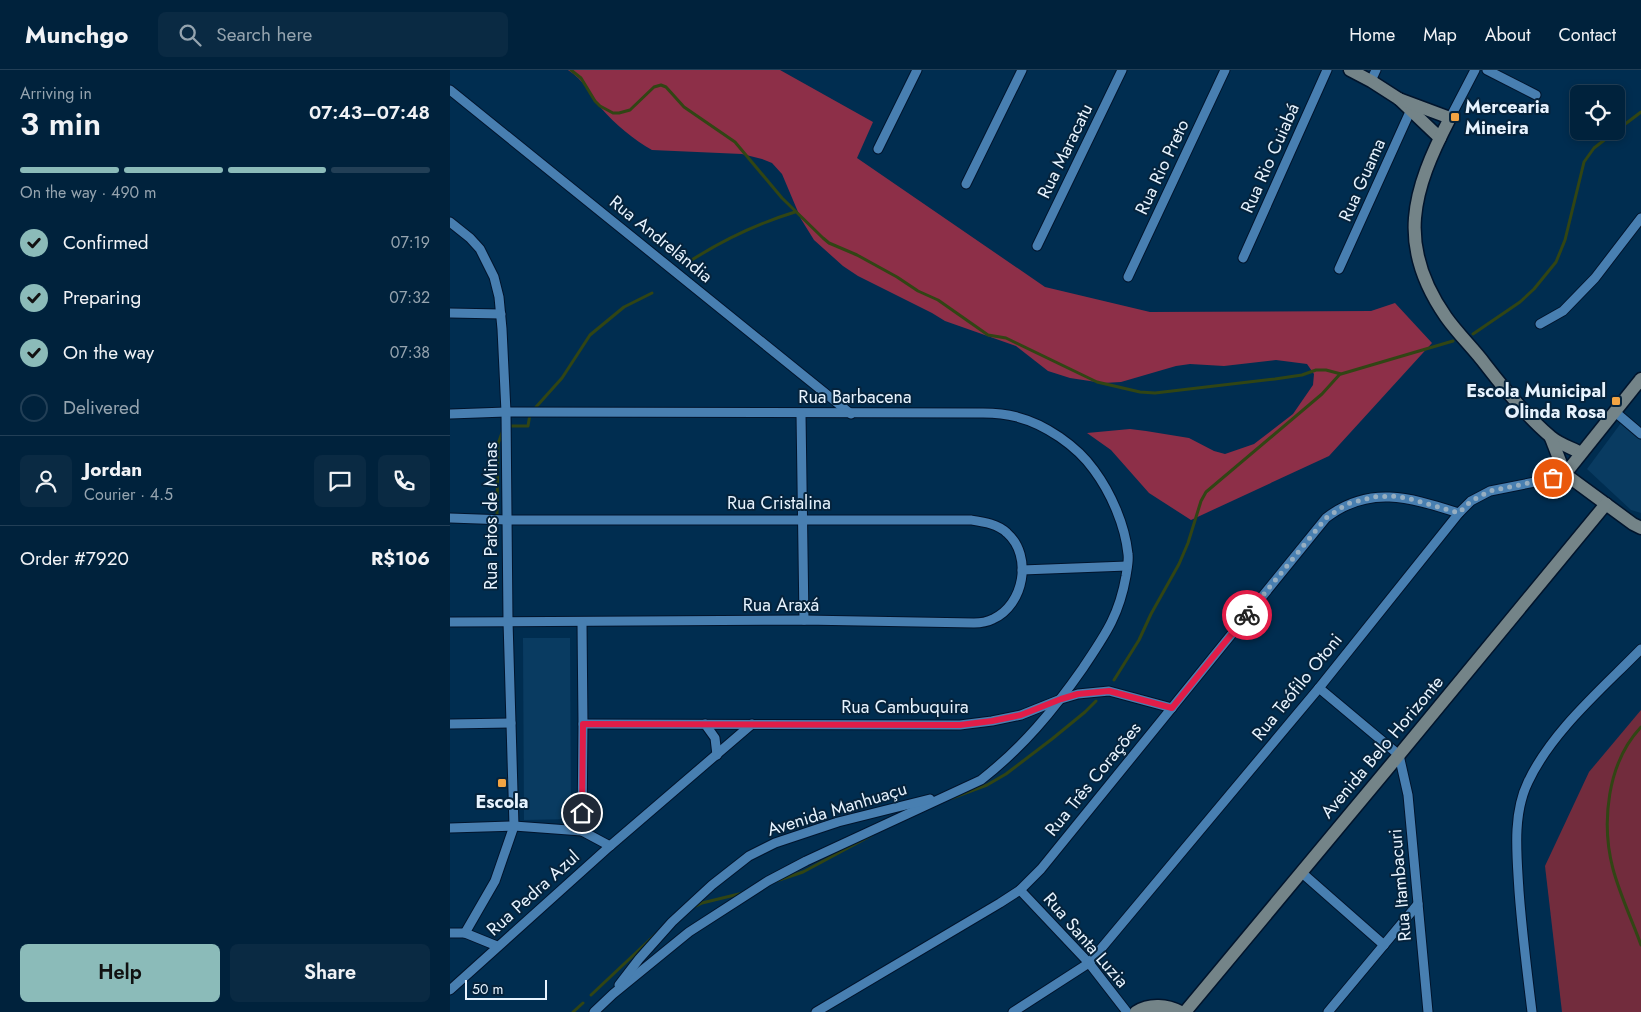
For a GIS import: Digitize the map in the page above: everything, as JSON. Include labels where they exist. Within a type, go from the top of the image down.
[{"type":"street","points":[[878,149],[917,70]]},
{"type":"street","points":[[966,184],[1022,70]]},
{"type":"street","name":"Rua Maracatu","points":[[1037,246],[1122,70]]},
{"type":"street","name":"Rua Rio Preto","points":[[1128,277],[1225,70]]},
{"type":"street","name":"Rua Rio Cuiabá","points":[[1243,258],[1327,70]]},
{"type":"street","points":[[1350,70],[1374,76],[1412,108],[1440,138]]},
{"type":"street","points":[[1474,70],[1440,138],[1421,182],[1415,221],[1415,244],[1424,279],[1446,317],[1504,388],[1552,438],[1581,453]]},
{"type":"street","points":[[1487,70],[1536,95]]},
{"type":"street","name":"Rua Andrelândia","points":[[450,90],[851,414]]},
{"type":"street","points":[[1412,108],[1450,118]]},
{"type":"street","name":"Rua Guama","points":[[1339,269],[1412,108]]},
{"type":"street","points":[[1540,324],[1563,311],[1595,278],[1641,218]]},
{"type":"street","name":"Rua Patos de Minas","points":[[450,222],[470,238],[480,249],[488,263],[494,277],[501,314],[506,412],[508,622],[514,826]]},
{"type":"street","points":[[450,314],[501,314]]},
{"type":"street","points":[[1565,474],[1641,379]]},
{"type":"street","points":[[1614,411],[1641,434]]},
{"type":"street","name":"Rua Barbacena","points":[[450,414],[506,412],[1001,414],[1029,421],[1047,430],[1087,460],[1102,480],[1119,517],[1128,554],[1128,566]]},
{"type":"street","points":[[802,414],[804,620]]},
{"type":"street","points":[[1552,438],[1565,474],[1637,526]]},
{"type":"street","points":[[1581,453],[1578,471],[1584,488]]},
{"type":"street","name":"Rua Teófilo Otoni","points":[[1013,1012],[1088,963],[1320,688],[1459,513],[1471,501],[1490,491],[1565,474]]},
{"type":"street","name":"Rua Três Corações","points":[[816,1012],[978,917],[1020,890],[1040,869],[1326,518],[1336,510],[1357,501],[1373,497],[1392,496],[1407,498],[1459,513]]},
{"type":"street","name":"Avenida Belo Horizonte","points":[[1185,1012],[1606,504]]},
{"type":"street","name":"Rua Cristalina","points":[[450,518],[507,520],[956,520],[985,522],[1007,532],[1015,541],[1021,556],[1022,570]]},
{"type":"street","points":[[1022,570],[1128,566],[1124,591],[1109,630],[1061,699]]},
{"type":"street","name":"Rua Araxá","points":[[450,622],[582,623],[804,620],[974,623],[994,619],[1015,599],[1020,588],[1022,570]]},
{"type":"street","points":[[582,623],[582,830]]},
{"type":"street","points":[[1532,1012],[1522,927],[1517,858],[1522,798],[1528,782],[1552,743],[1584,706],[1641,650]]},
{"type":"street","points":[[1320,688],[1399,755]]},
{"type":"street","points":[[1061,699],[1078,694],[1109,691],[1172,708]]},
{"type":"street","name":"Rua Cambuquira","points":[[583,724],[960,725],[1021,715],[1061,699]]},
{"type":"street","name":"Avenida Manhuaçu","points":[[594,1012],[613,994],[689,932],[768,881],[981,780],[1005,762],[1038,729],[1061,699]]},
{"type":"street","points":[[450,724],[511,723]]},
{"type":"street","points":[[705,724],[715,738],[717,755]]},
{"type":"street","name":"Rua Pedra Azul","points":[[450,990],[610,846],[752,724]]},
{"type":"street","name":"Rua Itambacuri","points":[[1399,755],[1408,795],[1428,1012]]},
{"type":"street","name":"Avenida Manhuaçu","points":[[613,994],[639,959],[672,922],[712,885],[749,856],[775,843],[838,822],[949,794]]},
{"type":"street","points":[[465,933],[494,881],[514,826]]},
{"type":"street","points":[[450,828],[514,826],[582,830],[610,846]]},
{"type":"street","points":[[1301,872],[1384,945]]},
{"type":"street","name":"Rua Santa Luzia","points":[[1020,890],[1088,963],[1127,1012]]},
{"type":"street","points":[[1328,1012],[1418,904]]},
{"type":"street","points":[[450,933],[465,933],[497,946]]},
{"type":"street","points":[[1136,1012],[1151,1006],[1162,1006],[1174,1008],[1181,1012]]},
{"type":"shaded area","points":[[568,70],[780,70],[873,122],[857,158],[1045,287],[1150,312],[1371,311],[1395,303],[1432,343],[1329,456],[1191,520],[1149,493],[1111,450],[1087,433],[1130,429],[1146,431],[1189,438],[1214,451],[1225,454],[1254,444],[1293,414],[1313,385],[1314,374],[1307,364],[1276,360],[1224,366],[1190,364],[1176,366],[1121,382],[1103,383],[1070,378],[1048,371],[1016,346],[945,321],[858,276],[843,266],[814,240],[801,219],[782,174],[772,163],[742,154],[652,150],[632,137],[612,120],[583,83]]},
{"type":"shaded area","points":[[1621,423],[1641,440],[1641,513],[1631,510],[1587,469]]},
{"type":"shaded area","points":[[523,638],[570,638],[571,819],[524,820]]},
{"type":"shaded area","points":[[1641,710],[1641,1012],[1562,1012],[1545,866],[1589,772]]},
{"type":"waterway","points":[[571,70],[581,78],[595,101],[613,113],[630,110],[654,87],[661,85],[666,87],[684,107],[735,142],[782,198],[829,243],[857,255],[918,291],[938,300],[988,335],[1006,338],[1097,382],[1140,392],[1155,393],[1275,379],[1302,375],[1316,370],[1326,370],[1341,374],[1453,341]]},
{"type":"waterway","points":[[1625,124],[1641,112]]},
{"type":"waterway","points":[[1473,334],[1520,302],[1534,289],[1556,262],[1565,240],[1584,162],[1594,148],[1604,140]]},
{"type":"waterway","points":[[687,263],[739,234],[795,212]]},
{"type":"waterway","points":[[536,407],[562,378],[590,335],[624,307],[652,293]]},
{"type":"waterway","points":[[1114,680],[1139,640],[1179,564],[1188,543],[1201,501],[1206,492],[1322,394],[1340,374]]},
{"type":"waterway","points":[[509,426],[528,426],[530,414]]},
{"type":"waterway","points":[[497,516],[498,444],[503,430]]},
{"type":"waterway","points":[[952,798],[987,785],[1006,774],[1052,739],[1096,701]]},
{"type":"waterway","points":[[1641,727],[1621,758],[1614,776],[1608,813],[1609,851],[1613,869],[1641,945]]},
{"type":"waterway","points":[[776,881],[803,872],[872,835]]},
{"type":"waterway","points":[[694,907],[702,903],[743,893]]},
{"type":"waterway","points":[[591,995],[658,932]]},
{"type":"waterway","points":[[573,1012],[583,1003]]},
{"type":"way so far","points":[[1247,615],[1326,518],[1347,504],[1373,497],[1392,496],[1407,498],[1459,513],[1471,501],[1490,491],[1553,478]]},
{"type":"place","name":"Mercearia Mineira","points":[[1455,117]]},
{"type":"place","name":"Escola Municipal Olinda Rosa","points":[[1616,401]]},
{"type":"place","name":"Escola","points":[[502,783]]},
{"type":"route","points":[[582,813],[583,724],[960,725],[1021,715],[1078,694],[1109,691],[1172,708],[1247,615]]}]
